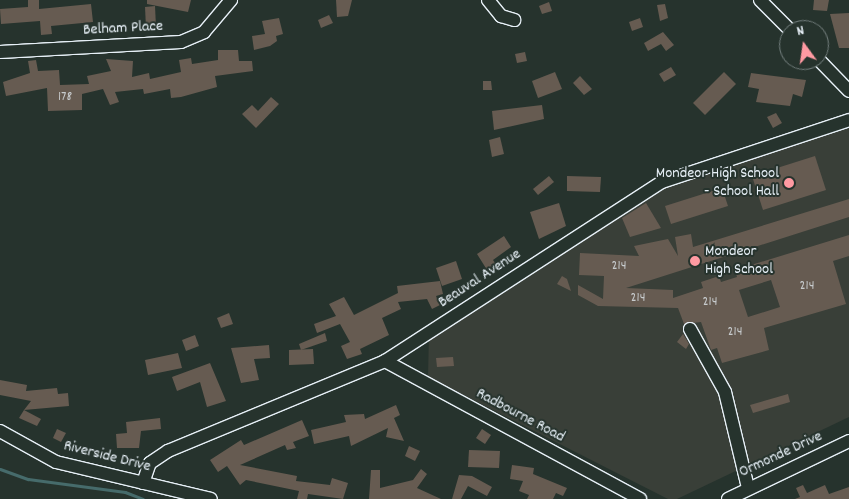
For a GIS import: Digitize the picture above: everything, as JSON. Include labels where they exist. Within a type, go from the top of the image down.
[{"type":"street","name":"Belham Place","points":[[0,52],[190,40],[204,32],[231,0]]},
{"type":"street","points":[[488,0],[501,16],[514,20]]},
{"type":"street","points":[[760,0],[780,20]]},
{"type":"street","points":[[829,70],[849,91]]},
{"type":"street","name":"Beauval Avenue","points":[[143,482],[150,463],[168,451],[385,361],[662,182],[849,120]]},
{"type":"street","points":[[690,330],[725,392],[748,488]]},
{"type":"street","name":"Radbourne Road","points":[[385,361],[640,499]]},
{"type":"street","name":"Riverside Drive","points":[[0,431],[56,462],[211,499]]},
{"type":"street","name":"Ormonde Drive","points":[[728,499],[849,441]]},
{"type":"shaded area","name":"Mondeor High School","points":[[849,128],[849,417],[677,499],[668,499],[428,377],[429,333],[652,189]]},
{"type":"building","points":[[28,0],[39,0],[39,9],[91,4],[93,22],[51,26],[52,34],[41,35],[40,21],[1,24],[0,9],[28,7]]},
{"type":"building","points":[[147,0],[191,0],[188,12],[147,4]]},
{"type":"building","points":[[336,0],[352,0],[348,16],[337,17]]},
{"type":"building","points":[[814,0],[829,0],[827,11],[813,10]]},
{"type":"building","points":[[549,2],[552,11],[542,14],[539,6]]},
{"type":"building","points":[[665,4],[668,18],[660,21],[657,5]]},
{"type":"building","points":[[155,6],[156,27],[146,28],[145,7]]},
{"type":"building","points":[[849,13],[849,48],[839,48],[830,14]]},
{"type":"building","points":[[329,15],[333,23],[321,28],[318,20]]},
{"type":"building","points":[[279,18],[283,34],[276,36],[277,41],[270,46],[254,50],[252,36],[265,34],[262,21]]},
{"type":"building","points":[[640,18],[643,27],[632,31],[629,22]]},
{"type":"building","points":[[663,32],[674,45],[666,51],[661,44],[648,51],[644,43]]},
{"type":"building","points":[[218,50],[238,50],[239,61],[252,61],[253,71],[215,76],[217,87],[181,97],[171,98],[170,89],[144,94],[143,89],[115,92],[119,102],[110,105],[103,89],[82,94],[82,110],[48,111],[47,88],[6,96],[3,82],[30,73],[28,61],[36,60],[38,71],[59,70],[60,85],[89,84],[87,76],[111,71],[106,59],[133,61],[132,77],[149,73],[150,79],[181,72],[179,60],[191,58],[192,64],[218,60]]},
{"type":"building","points":[[525,52],[527,61],[517,63],[515,54]]},
{"type":"building","points":[[671,67],[676,75],[664,82],[659,74]]},
{"type":"building","points":[[555,72],[562,89],[538,98],[532,81]]},
{"type":"building","points":[[724,72],[736,84],[705,115],[693,103]]},
{"type":"building","points":[[751,73],[806,80],[802,97],[793,94],[790,106],[756,102],[759,89],[748,87]]},
{"type":"building","points":[[580,76],[592,89],[584,95],[573,83]]},
{"type":"building","points":[[483,81],[491,81],[492,90],[483,90]]},
{"type":"building","points":[[271,97],[279,104],[256,128],[242,114],[252,105],[258,111]]},
{"type":"building","points":[[542,105],[544,119],[494,130],[492,111]]},
{"type":"building","points":[[776,113],[782,123],[773,128],[767,117]]},
{"type":"building","points":[[500,137],[504,154],[492,157],[489,140]]},
{"type":"building","name":"Mondeor High School - School Hall","points":[[815,156],[826,190],[763,210],[752,176]]},
{"type":"building","points":[[549,176],[554,182],[538,195],[533,189]]},
{"type":"building","points":[[567,176],[601,177],[600,192],[567,191]]},
{"type":"building","points":[[722,188],[728,206],[671,224],[665,206]]},
{"type":"building","points":[[849,199],[849,217],[626,288],[673,290],[673,298],[703,288],[701,282],[719,276],[721,282],[737,277],[735,270],[849,235],[849,256],[833,261],[846,304],[764,328],[769,350],[722,363],[717,348],[711,350],[701,322],[684,324],[678,308],[598,306],[578,295],[578,285],[603,299],[604,276],[579,275],[580,253],[639,256],[634,246],[668,239],[678,256],[675,237],[691,234],[693,247]],"holes":[[[771,280],[780,307],[748,317],[739,290]]]},
{"type":"building","points":[[559,203],[566,226],[539,239],[530,212]]},
{"type":"building","points":[[646,203],[661,228],[630,237],[622,218]]},
{"type":"building","points":[[504,236],[511,247],[493,260],[498,267],[489,273],[477,254]]},
{"type":"building","points":[[456,261],[462,279],[442,286],[436,268]]},
{"type":"building","points":[[562,276],[567,279],[571,291],[557,284]]},
{"type":"building","points":[[440,281],[443,294],[436,296],[440,305],[432,309],[427,299],[398,302],[401,309],[382,318],[389,335],[360,349],[362,354],[347,359],[341,346],[350,342],[340,324],[317,333],[314,324],[336,316],[329,304],[344,297],[354,315],[398,293],[397,286]]},
{"type":"building","points":[[229,313],[233,324],[221,328],[217,318]]},
{"type":"building","points":[[325,333],[327,341],[301,350],[299,344]]},
{"type":"building","points":[[683,334],[689,344],[686,349],[677,342]]},
{"type":"building","points":[[195,335],[199,346],[186,351],[182,340]]},
{"type":"building","points":[[269,345],[270,358],[254,359],[259,380],[241,383],[231,348]]},
{"type":"building","points":[[313,349],[314,364],[289,365],[289,350]]},
{"type":"building","points":[[178,353],[182,368],[148,375],[145,360]]},
{"type":"building","points":[[453,357],[454,366],[437,367],[436,358]]},
{"type":"building","points":[[210,363],[226,401],[207,407],[200,382],[177,391],[172,377]]},
{"type":"building","points":[[0,380],[27,385],[26,391],[57,388],[58,394],[68,393],[69,406],[24,410],[31,401],[0,395]]},
{"type":"building","points":[[788,394],[790,402],[753,413],[750,405]]},
{"type":"building","points":[[396,405],[400,415],[394,418],[404,441],[386,437],[388,428],[351,446],[349,436],[314,444],[311,430],[346,422],[344,415],[364,414],[365,419]]},
{"type":"building","points":[[24,410],[41,419],[37,426],[19,418]]},
{"type":"building","points":[[160,418],[161,429],[141,431],[139,448],[117,448],[116,434],[127,433],[126,422]]},
{"type":"building","points":[[302,420],[309,436],[293,442],[296,448],[287,450],[285,445],[240,465],[297,476],[296,481],[330,485],[332,478],[348,483],[343,499],[308,494],[307,499],[297,499],[299,491],[246,480],[240,485],[227,466],[218,472],[210,460],[241,440],[244,445]]},
{"type":"building","points":[[57,429],[66,433],[61,442],[53,438]]},
{"type":"building","points":[[482,429],[491,435],[485,444],[476,438]]},
{"type":"building","points":[[409,446],[420,451],[415,461],[405,456]]},
{"type":"building","points":[[469,450],[500,451],[499,468],[468,467]]},
{"type":"building","points":[[512,465],[534,468],[533,474],[567,488],[563,496],[556,493],[553,499],[527,499],[529,495],[519,491],[523,481],[510,479]]},
{"type":"building","points":[[421,469],[427,474],[417,488],[441,499],[369,499],[371,470],[380,470],[380,488],[413,480]]},
{"type":"building","points":[[459,475],[472,476],[492,487],[487,496],[468,486],[461,499],[452,499]]},
{"type":"building","points":[[803,485],[807,493],[825,485],[829,494],[849,487],[849,499],[795,499],[800,497],[796,488]]},
{"type":"waterway","points":[[0,469],[28,479],[125,492],[143,499]]},
{"type":"place","name":"Mondeor High School - School Hall","points":[[789,183]]},
{"type":"place","name":"Mondeor High School","points":[[695,261]]}]
